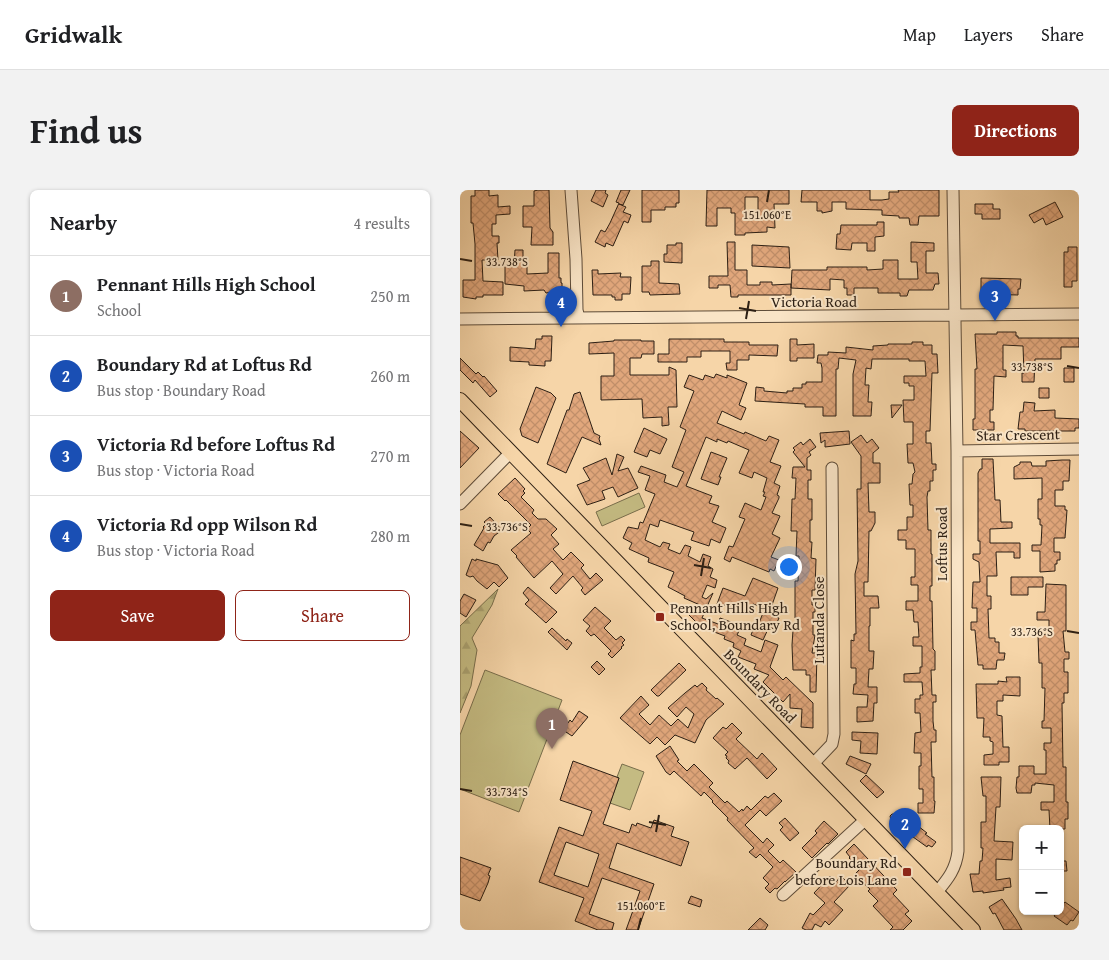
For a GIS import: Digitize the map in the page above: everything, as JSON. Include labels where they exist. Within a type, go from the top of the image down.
[{"type":"main road","name":"Boundary Road","points":[[460,400],[973,930]]},
{"type":"street","points":[[571,190],[579,318]]},
{"type":"street","name":"Loftus Road","points":[[937,892],[951,875],[957,862],[958,851],[957,451],[953,190]]},
{"type":"street","name":"Victoria Road","points":[[460,319],[1079,314]]},
{"type":"street","name":"Star Crescent","points":[[957,451],[1079,449]]},
{"type":"street","points":[[460,504],[510,453]]},
{"type":"street","name":"Lutanda Close","points":[[812,764],[832,744],[834,734],[832,468]]},
{"type":"street","points":[[783,895],[866,819]]},
{"type":"green space","points":[[639,493],[645,507],[602,526],[596,512]]},
{"type":"green space","points":[[498,589],[492,605],[472,638],[477,650],[471,686],[460,713],[460,626]]},
{"type":"green space","points":[[485,670],[562,700],[519,812],[460,789],[460,735]]},
{"type":"green space","points":[[622,764],[644,772],[630,810],[610,803]]},
{"type":"building","points":[[475,190],[489,190],[489,196],[498,195],[498,207],[510,206],[510,214],[496,215],[496,224],[492,224],[492,236],[499,236],[499,243],[497,243],[498,260],[482,260],[483,281],[503,282],[503,295],[483,295],[483,297],[476,297],[476,299],[463,297],[463,280],[475,280],[475,244],[473,223],[471,223],[471,196],[475,196]]},
{"type":"building","points":[[549,190],[550,228],[553,232],[553,245],[531,245],[532,227],[523,227],[523,206],[534,206],[534,191]]},
{"type":"building","points":[[596,190],[606,190],[605,193],[608,195],[603,207],[591,201]]},
{"type":"building","points":[[621,190],[630,190],[623,205],[619,204],[626,207],[623,212],[631,215],[628,223],[624,221],[613,246],[606,243],[605,247],[595,242],[601,230],[605,232],[610,223],[619,203],[616,202]]},
{"type":"building","points":[[642,190],[679,190],[679,203],[676,203],[676,207],[665,207],[665,210],[651,210],[651,222],[642,222]]},
{"type":"building","points":[[707,190],[789,190],[789,204],[774,204],[775,228],[767,227],[767,232],[735,235],[735,213],[731,213],[731,208],[717,208],[717,226],[706,226]],"holes":[[[745,197],[758,197],[758,216],[745,216]]]},
{"type":"building","points":[[802,190],[870,190],[870,200],[882,200],[889,199],[889,192],[899,192],[898,190],[939,190],[939,216],[919,216],[918,225],[910,225],[909,218],[882,215],[882,210],[846,209],[846,202],[832,202],[832,211],[822,213],[822,211],[817,211],[817,202],[801,202]]},
{"type":"building","points":[[1055,202],[1063,217],[1046,225],[1043,218],[1034,223],[1029,215]]},
{"type":"building","points":[[975,204],[993,204],[993,209],[1000,209],[1000,219],[982,219],[982,214],[975,214]]},
{"type":"building","points":[[877,222],[884,222],[884,236],[875,237],[875,251],[867,251],[867,243],[852,243],[851,250],[836,249],[837,234],[840,234],[841,225],[877,225]]},
{"type":"building","points":[[727,242],[735,242],[735,270],[747,270],[747,285],[760,285],[760,282],[772,282],[772,285],[791,284],[791,295],[738,295],[738,297],[731,297],[730,285],[718,285],[718,288],[709,288],[709,276],[728,276]]},
{"type":"building","points":[[911,242],[934,243],[934,251],[926,251],[926,273],[938,273],[939,284],[935,284],[933,290],[909,290],[907,296],[900,296],[900,293],[878,293],[878,288],[854,288],[854,295],[847,295],[847,288],[844,288],[844,280],[830,279],[830,290],[791,288],[792,270],[827,270],[827,267],[867,267],[867,270],[883,269],[883,260],[898,260],[898,279],[918,279],[917,262],[911,262]]},
{"type":"building","points":[[676,243],[682,243],[682,263],[664,262],[664,254],[667,254],[667,245],[676,245]]},
{"type":"building","points":[[752,245],[789,247],[790,268],[752,266]]},
{"type":"building","points":[[1068,247],[1077,247],[1077,281],[1072,281],[1072,287],[1064,287],[1064,252],[1068,252]]},
{"type":"building","points":[[515,250],[523,250],[523,259],[527,259],[527,274],[548,273],[548,253],[559,253],[559,278],[561,278],[562,291],[546,293],[544,290],[524,291],[524,286],[505,284],[505,265],[514,265]]},
{"type":"building","points":[[651,261],[659,261],[659,283],[679,284],[680,294],[650,295],[649,292],[642,292],[642,266],[651,266]]},
{"type":"building","points":[[592,270],[598,270],[598,274],[621,273],[620,277],[631,277],[630,294],[622,294],[622,300],[615,300],[615,297],[612,297],[612,295],[593,295]]},
{"type":"building","points":[[981,278],[1021,279],[1018,295],[981,294]]},
{"type":"building","points":[[997,332],[1016,332],[1018,338],[1079,338],[1079,347],[1061,347],[1061,359],[1035,359],[1034,382],[1022,382],[1022,373],[1024,373],[1023,346],[1003,345],[1003,370],[1006,370],[1006,377],[994,376],[993,410],[990,410],[990,422],[994,422],[994,430],[973,430],[973,419],[975,419],[975,369],[977,369],[975,334],[997,334]]},
{"type":"building","points":[[542,336],[552,336],[551,361],[545,361],[545,366],[529,365],[529,362],[510,361],[510,347],[535,349],[536,339],[542,339]]},
{"type":"building","points":[[669,339],[724,339],[724,342],[749,342],[749,345],[778,345],[777,356],[749,355],[749,360],[737,360],[737,370],[727,370],[726,363],[730,363],[730,351],[701,351],[701,357],[687,357],[687,362],[658,362],[658,354],[669,354]]},
{"type":"building","points":[[790,339],[797,339],[797,345],[814,344],[814,358],[797,358],[797,361],[790,361]]},
{"type":"building","points":[[614,340],[654,341],[654,354],[642,354],[641,358],[630,358],[630,375],[669,375],[669,367],[676,370],[677,407],[668,407],[669,425],[662,426],[662,417],[643,418],[642,399],[601,400],[601,376],[614,376],[614,353],[589,354],[589,343]]},
{"type":"building","points":[[912,342],[923,342],[923,345],[932,345],[932,354],[937,354],[938,373],[932,373],[930,431],[926,431],[926,443],[931,443],[932,464],[936,464],[936,470],[933,470],[933,481],[930,481],[930,491],[928,491],[927,497],[928,530],[931,530],[932,554],[930,601],[932,601],[933,649],[935,651],[935,670],[931,670],[932,695],[936,695],[936,702],[933,702],[933,721],[934,730],[936,730],[936,742],[931,742],[932,777],[934,777],[934,813],[918,813],[918,803],[923,803],[923,789],[919,789],[921,753],[914,753],[915,733],[921,732],[920,713],[915,713],[915,699],[920,699],[920,695],[923,695],[922,682],[904,682],[904,674],[920,673],[920,667],[922,667],[922,646],[913,646],[913,637],[919,637],[918,622],[914,622],[913,610],[906,610],[906,601],[918,601],[918,585],[911,585],[911,577],[915,577],[915,549],[906,549],[906,540],[898,540],[898,530],[907,530],[907,517],[913,517],[913,505],[910,505],[909,484],[912,484],[915,472],[913,463],[908,463],[907,444],[913,444],[913,422],[904,422],[903,400],[914,400],[914,386],[904,383],[904,376],[926,376],[925,361],[872,359],[871,369],[866,368],[865,385],[869,385],[868,402],[872,402],[871,416],[853,416],[853,374],[856,360],[839,358],[838,369],[836,369],[836,416],[823,416],[823,407],[805,407],[805,404],[755,401],[756,387],[764,388],[764,391],[787,393],[787,391],[793,391],[793,388],[802,388],[802,384],[806,384],[806,382],[822,382],[821,363],[817,363],[818,355],[828,355],[828,352],[846,353],[846,347],[873,350],[873,346],[912,344]]},
{"type":"building","points":[[460,358],[476,374],[478,372],[484,376],[497,391],[490,397],[475,380],[473,383],[460,370]]},
{"type":"building","points":[[1064,368],[1074,368],[1074,382],[1064,382]]},
{"type":"building","points":[[716,374],[727,378],[727,375],[747,383],[739,405],[746,408],[741,420],[722,411],[717,423],[766,441],[769,436],[779,440],[770,462],[781,466],[774,483],[780,486],[777,495],[779,498],[772,513],[780,516],[772,534],[780,538],[771,557],[779,560],[774,571],[770,569],[769,572],[732,557],[730,562],[724,559],[729,546],[733,547],[745,519],[739,517],[745,503],[761,510],[766,497],[763,496],[765,492],[763,492],[767,478],[754,472],[752,478],[739,473],[749,450],[728,441],[727,443],[717,439],[717,442],[706,437],[686,486],[712,496],[709,503],[719,506],[712,522],[726,528],[720,543],[711,539],[709,546],[691,540],[694,532],[660,520],[658,527],[650,524],[645,540],[660,547],[663,542],[670,544],[668,549],[680,554],[685,545],[691,547],[688,556],[700,562],[703,554],[711,557],[708,566],[713,569],[710,577],[717,580],[715,588],[707,585],[702,597],[706,599],[713,593],[702,618],[718,624],[720,618],[731,622],[729,627],[739,631],[737,635],[746,639],[744,645],[761,652],[765,640],[778,645],[770,667],[783,680],[786,677],[813,703],[813,728],[801,727],[802,709],[790,708],[790,694],[783,702],[763,682],[769,675],[754,669],[756,664],[738,657],[741,651],[733,647],[734,643],[724,639],[725,636],[701,627],[686,612],[691,614],[700,605],[684,598],[685,596],[668,587],[674,572],[648,562],[649,558],[629,549],[632,543],[623,538],[628,527],[638,529],[640,522],[643,523],[655,494],[645,490],[650,476],[638,472],[641,466],[666,475],[664,482],[677,487],[684,472],[672,467],[686,430],[680,427],[694,391],[684,387],[689,375],[703,380],[705,375],[714,378]]},
{"type":"building","points":[[536,387],[551,393],[556,398],[538,443],[522,436],[520,429]]},
{"type":"building","points":[[1039,388],[1049,388],[1049,398],[1039,398]]},
{"type":"building","points":[[580,392],[594,433],[600,436],[601,445],[582,437],[566,473],[547,464],[574,394]]},
{"type":"building","points":[[1024,402],[1035,403],[1034,411],[1055,410],[1055,418],[1079,419],[1079,428],[1075,428],[1075,431],[1025,431],[1025,429],[1018,429],[1020,412],[1023,412]]},
{"type":"building","points":[[891,405],[902,405],[892,418]]},
{"type":"building","points":[[644,428],[667,439],[660,454],[650,450],[647,457],[634,452]]},
{"type":"building","points":[[460,431],[479,448],[460,468]]},
{"type":"building","points":[[849,431],[850,444],[825,447],[825,440],[821,443],[820,433]]},
{"type":"building","points":[[861,435],[867,443],[872,439],[879,448],[873,453],[873,463],[880,463],[880,483],[868,483],[869,512],[875,512],[875,523],[871,531],[869,531],[868,582],[864,582],[864,596],[878,596],[879,608],[870,608],[869,626],[869,651],[874,651],[873,669],[869,669],[868,687],[877,687],[877,703],[874,703],[873,721],[857,722],[857,707],[867,707],[868,695],[853,694],[854,684],[856,684],[856,668],[851,668],[851,640],[854,641],[854,634],[856,634],[857,489],[861,489],[861,456],[851,442]]},
{"type":"building","points":[[810,439],[816,447],[809,452],[811,455],[807,458],[807,470],[811,470],[811,480],[808,480],[808,499],[812,499],[812,520],[810,520],[811,558],[816,559],[815,590],[812,590],[812,605],[815,605],[815,612],[813,612],[813,635],[815,635],[812,653],[817,653],[816,692],[810,692],[810,675],[806,675],[806,670],[793,670],[792,645],[793,630],[799,630],[799,618],[795,618],[795,581],[798,581],[799,556],[796,556],[797,531],[791,531],[792,499],[795,499],[796,478],[792,478],[793,467],[805,467],[793,452],[795,450],[793,448],[801,442],[803,445]]},
{"type":"building","points":[[711,452],[727,458],[719,477],[721,477],[718,485],[701,479]]},
{"type":"building","points":[[617,454],[624,457],[618,471],[628,468],[638,488],[618,497],[613,487],[602,491],[605,499],[587,505],[577,485],[590,480],[583,468],[606,458],[612,475]]},
{"type":"building","points":[[982,459],[993,459],[995,500],[1000,500],[1001,522],[1012,522],[1012,528],[990,529],[990,543],[1020,543],[1020,558],[1014,558],[1014,552],[996,552],[997,576],[987,576],[987,596],[991,596],[991,609],[988,609],[989,638],[995,638],[995,642],[999,642],[999,653],[1005,653],[1004,660],[997,660],[996,669],[983,669],[983,665],[978,665],[975,630],[971,630],[971,622],[977,622],[977,608],[972,608],[973,582],[980,582],[979,562],[973,559],[973,554],[980,554],[980,541],[978,541],[978,473],[982,469]]},
{"type":"building","points":[[1070,460],[1069,481],[1063,481],[1063,490],[1055,490],[1055,506],[1065,506],[1065,510],[1067,510],[1065,538],[1054,538],[1054,552],[1060,552],[1060,560],[1057,560],[1057,564],[1055,564],[1055,571],[1040,572],[1040,551],[1032,551],[1032,545],[1041,545],[1042,525],[1040,525],[1040,519],[1038,519],[1038,499],[1042,499],[1042,478],[1014,479],[1014,467],[1020,464],[1020,462],[1031,462],[1032,466],[1046,466],[1046,461]]},
{"type":"building","points":[[515,478],[525,489],[523,491],[525,493],[521,497],[534,510],[532,513],[538,519],[546,519],[557,529],[551,535],[559,544],[553,549],[563,560],[571,552],[584,565],[581,568],[590,579],[596,573],[603,580],[585,595],[581,590],[583,588],[573,576],[556,594],[550,588],[563,574],[552,561],[534,578],[511,550],[531,533],[527,529],[531,525],[498,494]]},
{"type":"building","points":[[490,517],[502,530],[494,536],[490,543],[488,542],[483,551],[474,545],[486,524],[484,522]]},
{"type":"building","points":[[472,559],[498,565],[508,578],[499,587],[494,582],[487,589],[473,576],[466,575]]},
{"type":"building","points":[[1011,577],[1043,577],[1043,587],[1028,587],[1028,595],[1011,595]]},
{"type":"building","points":[[753,578],[778,588],[772,605],[779,608],[776,617],[779,618],[774,629],[769,627],[763,640],[751,635],[756,622],[759,623],[765,608],[753,604],[749,613],[725,604],[724,606],[717,604],[723,588],[745,596]]},
{"type":"building","points":[[1046,584],[1066,585],[1066,631],[1063,631],[1065,652],[1069,652],[1069,659],[1064,659],[1064,672],[1068,672],[1068,693],[1064,693],[1064,703],[1062,703],[1063,767],[1066,767],[1066,802],[1068,802],[1068,819],[1065,819],[1065,829],[1064,825],[1050,825],[1049,810],[1041,810],[1041,802],[1054,802],[1054,785],[1035,783],[1035,785],[1032,785],[1031,793],[1017,793],[1016,788],[1019,766],[1034,766],[1034,774],[1046,774],[1046,750],[1044,750],[1044,743],[1051,743],[1051,728],[1042,728],[1045,688],[1042,688],[1042,663],[1039,663],[1038,635],[1049,634],[1049,620],[1037,620],[1037,612],[1045,612]]},
{"type":"building","points":[[528,587],[557,612],[546,623],[525,604],[529,600],[523,593]]},
{"type":"building","points":[[464,594],[476,600],[466,617],[460,613],[460,601]]},
{"type":"building","points":[[595,607],[611,621],[604,628],[616,640],[621,636],[625,640],[622,643],[624,645],[622,648],[612,658],[608,654],[611,651],[594,634],[591,636],[586,631],[590,626],[583,620]]},
{"type":"building","points":[[552,628],[566,641],[567,639],[572,643],[567,650],[548,632]]},
{"type":"building","points":[[597,661],[605,669],[599,675],[591,667]]},
{"type":"building","points":[[679,663],[686,670],[657,696],[651,690]]},
{"type":"building","points":[[1006,677],[1020,677],[1020,696],[1003,695],[1003,701],[997,701],[997,715],[1002,716],[1003,747],[1009,747],[1009,762],[999,762],[999,765],[984,765],[984,755],[993,754],[993,742],[990,741],[990,737],[983,737],[984,718],[977,718],[976,684],[998,684],[998,681],[1007,682]]},
{"type":"building","points":[[702,683],[707,688],[706,690],[724,704],[706,720],[695,743],[675,735],[665,745],[657,737],[650,744],[620,718],[641,696],[649,705],[639,714],[650,725],[659,715],[671,726],[678,719],[688,728],[694,714],[686,707],[677,717],[668,708],[695,685],[697,687]]},
{"type":"building","points":[[579,711],[588,717],[572,736],[563,730],[570,720],[572,722]]},
{"type":"building","points":[[732,723],[742,733],[736,739],[757,759],[762,753],[777,769],[767,779],[747,758],[735,769],[728,763],[729,761],[725,755],[728,752],[713,738],[723,727],[726,729]]},
{"type":"building","points":[[852,732],[878,733],[877,754],[860,753],[861,741],[852,740]]},
{"type":"building","points":[[670,746],[679,760],[677,761],[687,771],[694,764],[713,783],[709,787],[725,803],[727,801],[739,812],[742,809],[743,811],[747,806],[751,810],[765,796],[768,798],[774,793],[782,801],[766,816],[760,810],[745,825],[763,843],[767,838],[774,845],[768,851],[780,863],[783,860],[796,872],[777,889],[775,888],[770,893],[765,888],[769,884],[763,878],[773,867],[760,854],[756,858],[749,852],[754,848],[727,820],[728,818],[713,801],[704,792],[701,796],[674,771],[670,775],[666,772],[656,756]]},
{"type":"building","points":[[850,756],[871,764],[866,774],[846,764]]},
{"type":"building","points":[[573,761],[619,778],[603,824],[629,833],[632,824],[636,826],[637,823],[651,828],[654,820],[674,827],[671,836],[689,842],[681,866],[617,843],[609,868],[654,884],[638,930],[626,930],[640,891],[602,878],[589,914],[614,923],[612,930],[598,930],[575,921],[584,898],[539,882],[559,827],[583,836],[592,811],[560,800]],"holes":[[[566,842],[599,854],[588,887],[554,875]]]},
{"type":"building","points":[[866,775],[884,792],[877,798],[860,781]]},
{"type":"building","points":[[981,777],[1001,777],[1000,807],[996,807],[994,841],[1013,842],[1012,860],[996,859],[996,880],[1010,878],[1011,887],[983,893],[983,891],[973,892],[970,874],[979,874],[980,861],[982,861],[981,822],[986,822],[986,796],[983,796]]},
{"type":"building","points":[[892,814],[901,815],[918,829],[918,826],[936,842],[932,847],[928,845],[927,847],[909,834],[907,836],[891,820],[890,816]]},
{"type":"building","points":[[785,818],[799,833],[790,841],[780,830],[783,827],[779,823]]},
{"type":"building","points":[[824,821],[838,834],[812,858],[802,848],[817,833],[815,831]]},
{"type":"building","points":[[854,844],[897,890],[893,894],[909,911],[905,914],[912,921],[903,930],[890,930],[893,927],[873,906],[878,901],[868,891],[870,889],[854,875],[860,869],[846,852]]},
{"type":"building","points":[[460,857],[491,868],[488,875],[490,876],[488,883],[480,901],[460,894]]},
{"type":"building","points":[[1064,861],[1066,861],[1067,871],[1064,871]]},
{"type":"building","points":[[830,876],[836,882],[841,876],[850,885],[834,902],[843,910],[829,925],[825,921],[821,927],[815,924],[812,930],[806,930],[802,928],[810,913],[813,915],[825,903],[814,893]]},
{"type":"building","points":[[691,896],[702,900],[700,907],[688,903]]},
{"type":"building","points":[[1002,899],[1022,930],[1004,930],[995,913],[993,914],[989,907]]},
{"type":"building","points":[[1065,902],[1079,912],[1073,921],[1071,920],[1067,925],[1054,916],[1064,915]]},
{"type":"building","points":[[760,918],[768,925],[765,930],[748,930]]},
{"type":"place","name":"Victoria Rd before Loftus Rd","points":[[995,321]]},
{"type":"place","name":"Victoria Rd opp Wilson Rd","points":[[561,327]]},
{"type":"place","name":"Pennant Hills High School, Boundary Rd","points":[[660,617]]},
{"type":"place","name":"Pennant Hills High School","points":[[552,749]]},
{"type":"place","name":"Boundary Rd at Loftus Rd","points":[[905,849]]},
{"type":"place","name":"Boundary Rd before Lois Lane","points":[[907,872]]}]
